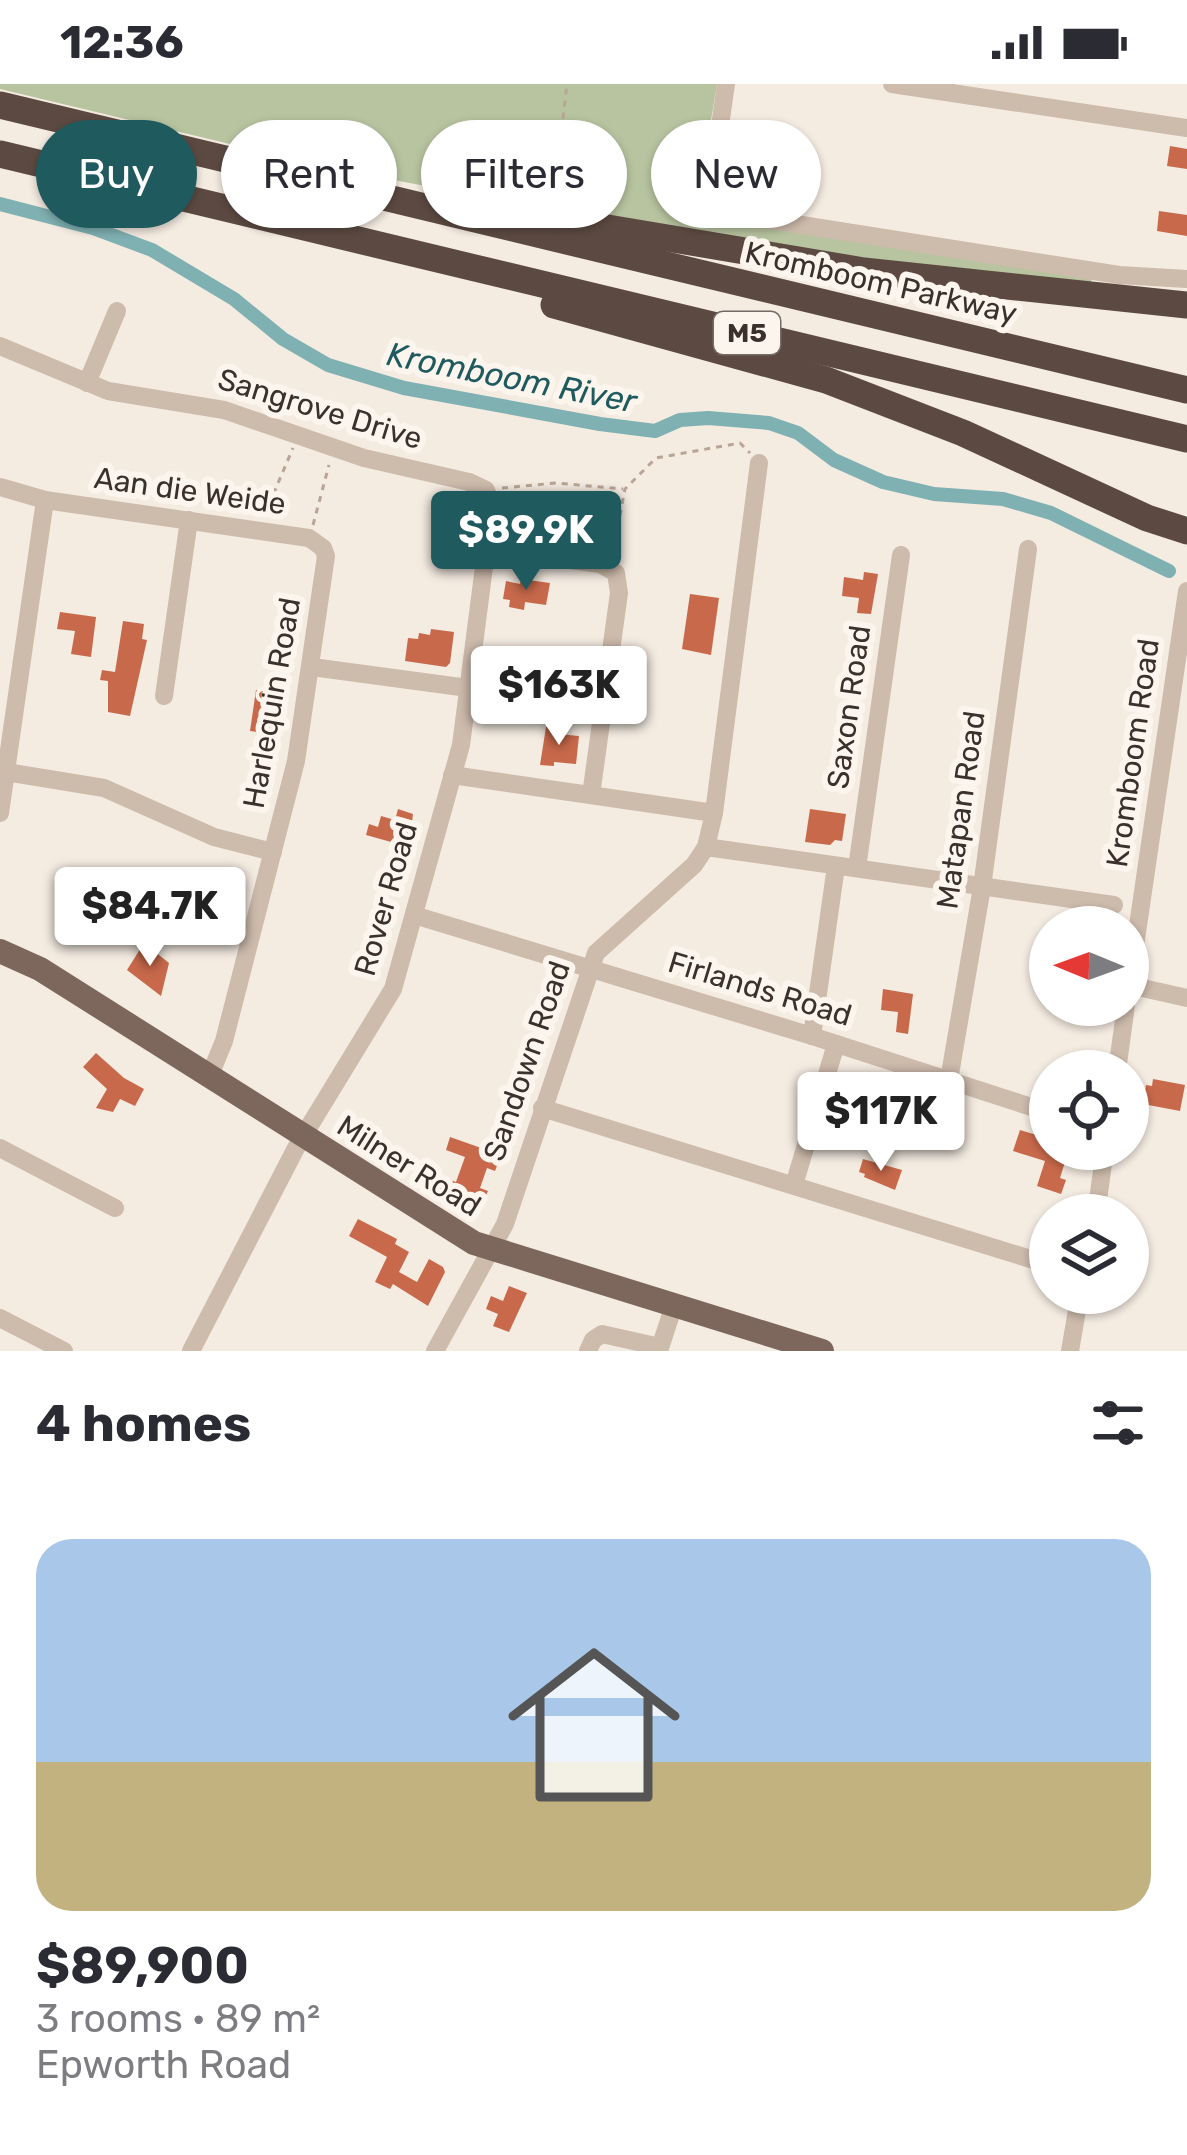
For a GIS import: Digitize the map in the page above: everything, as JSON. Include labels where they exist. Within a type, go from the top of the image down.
[{"type":"highway","name":"Kromboom Parkway","points":[[0,105],[1187,390]]},
{"type":"highway","name":"M5","points":[[0,154],[221,207]]},
{"type":"highway","points":[[213,156],[421,195]]},
{"type":"highway","points":[[307,228],[318,238],[346,248],[826,380],[963,433],[1147,518],[1187,531]]},
{"type":"highway","name":"M5","points":[[310,228],[1187,439]]},
{"type":"highway","points":[[605,228],[841,268],[1187,305]]},
{"type":"main road","name":"Milner Road","points":[[0,950],[40,969],[489,1249],[674,1305],[783,1345],[822,1351]]},
{"type":"street","points":[[726,84],[711,189],[720,212],[1119,275],[1187,279]]},
{"type":"street","points":[[892,84],[1187,128]]},
{"type":"street","points":[[86,382],[117,311]]},
{"type":"street","name":"Sangrove Drive","points":[[0,346],[121,394],[224,410],[486,490]]},
{"type":"street","name":"Sandown Road","points":[[435,1351],[505,1224],[600,947],[677,884],[706,847],[760,463]]},
{"type":"street","points":[[0,487],[45,500],[0,813]]},
{"type":"street","name":"Rover Road","points":[[191,1351],[304,1135],[393,989],[461,745],[493,514],[486,490]]},
{"type":"street","name":"Aan die Weide","points":[[45,500],[258,530],[316,543]]},
{"type":"street","points":[[164,697],[189,520]]},
{"type":"street","name":"Harlequin Road","points":[[209,1075],[224,1041],[296,761],[326,569],[316,543]]},
{"type":"street","points":[[488,549],[609,567],[616,573],[619,593],[591,795]]},
{"type":"street","name":"Matapan Road","points":[[949,1080],[982,886],[1028,549]]},
{"type":"street","name":"Saxon Road","points":[[857,868],[901,555]]},
{"type":"street","name":"Kromboom Road","points":[[1141,906],[1187,591]]},
{"type":"street","points":[[312,667],[468,688]]},
{"type":"street","points":[[6,772],[104,788],[214,837],[273,852]]},
{"type":"street","points":[[452,775],[714,813]]},
{"type":"street","points":[[706,847],[1114,904]]},
{"type":"street","points":[[812,1036],[836,866]]},
{"type":"street","name":"Firlands Road","points":[[414,915],[1029,1106]]},
{"type":"street","points":[[1149,989],[1187,998]]},
{"type":"street","points":[[794,1185],[836,1044]]},
{"type":"street","points":[[542,1108],[1029,1258]]},
{"type":"street","points":[[0,1148],[116,1208]]},
{"type":"street","points":[[588,1351],[592,1340],[602,1334],[660,1349],[674,1305]]},
{"type":"street","points":[[1070,1351],[1076,1314]]},
{"type":"street","points":[[1083,1351],[1087,1314]]},
{"type":"street","points":[[0,1318],[64,1351]]},
{"type":"path","points":[[563,120],[567,84]]},
{"type":"path","points":[[258,530],[299,435]]},
{"type":"path","points":[[609,567],[625,490],[656,458],[740,443],[760,463]]},
{"type":"path","points":[[316,543],[334,447]]},
{"type":"path","points":[[486,490],[556,483],[625,490]]},
{"type":"green space","points":[[0,84],[717,84],[711,120],[651,120],[651,228],[767,228],[1092,277],[1091,284],[719,241],[627,224],[627,120],[421,120],[421,185],[397,181],[397,120],[221,120],[221,142],[197,136],[197,120],[130,120],[0,89]]},
{"type":"building","points":[[1170,146],[1187,149],[1187,169],[1167,166]]},
{"type":"building","points":[[1159,211],[1187,215],[1187,236],[1157,231]]},
{"type":"building","points":[[864,572],[878,574],[871,614],[857,613],[859,598],[842,596],[844,577],[863,580]]},
{"type":"building","points":[[521,579],[550,583],[546,605],[525,602],[524,610],[509,607],[510,600],[503,599],[506,581],[520,584]]},
{"type":"building","points":[[690,594],[719,598],[711,655],[682,649]]},
{"type":"building","points":[[60,612],[96,617],[91,657],[71,654],[75,631],[57,629]]},
{"type":"building","points":[[123,621],[144,624],[142,639],[147,640],[130,716],[108,712],[108,681],[100,680],[102,670],[115,672]]},
{"type":"building","points":[[431,629],[454,632],[450,663],[446,667],[405,661],[408,638],[430,635]]},
{"type":"building","points":[[256,690],[280,693],[278,706],[284,707],[279,735],[250,731]]},
{"type":"building","points":[[546,727],[579,736],[576,764],[540,765]]},
{"type":"building","points":[[398,809],[413,814],[409,847],[366,835],[369,824],[378,827],[381,816],[395,820]]},
{"type":"building","points":[[810,809],[846,814],[842,841],[830,845],[805,842]]},
{"type":"building","points":[[144,943],[169,963],[161,996],[127,970]]},
{"type":"building","points":[[883,989],[913,994],[908,1034],[896,1032],[898,1012],[881,1010]]},
{"type":"building","points":[[96,1053],[144,1089],[135,1106],[120,1099],[113,1112],[96,1108],[107,1089],[83,1067]]},
{"type":"building","points":[[1153,1079],[1185,1085],[1180,1111],[1149,1105]]},
{"type":"building","points":[[1020,1130],[1029,1133],[1029,1156],[1013,1151]]},
{"type":"building","points":[[450,1137],[501,1155],[495,1171],[487,1168],[480,1188],[488,1191],[477,1215],[466,1210],[469,1202],[432,1188],[437,1175],[456,1182],[465,1157],[446,1150]]},
{"type":"building","points":[[863,1159],[902,1170],[895,1190],[864,1177],[859,1172]]},
{"type":"building","points":[[1042,1170],[1062,1170],[1060,1178],[1066,1180],[1061,1194],[1037,1186]]},
{"type":"building","points":[[358,1219],[397,1239],[395,1244],[409,1252],[399,1272],[417,1282],[429,1259],[443,1267],[445,1272],[428,1306],[393,1284],[390,1289],[375,1282],[387,1257],[349,1236]]},
{"type":"building","points":[[509,1286],[527,1293],[509,1332],[493,1326],[498,1314],[486,1309],[491,1296],[503,1301]]},
{"type":"waterway","name":"Kromboom River","points":[[0,204],[93,228],[152,250],[234,299],[283,339],[328,365],[404,388],[600,424],[655,431],[680,420],[708,418],[769,423],[798,433],[834,460],[883,482],[934,494],[1003,499],[1051,513],[1169,571]]}]
